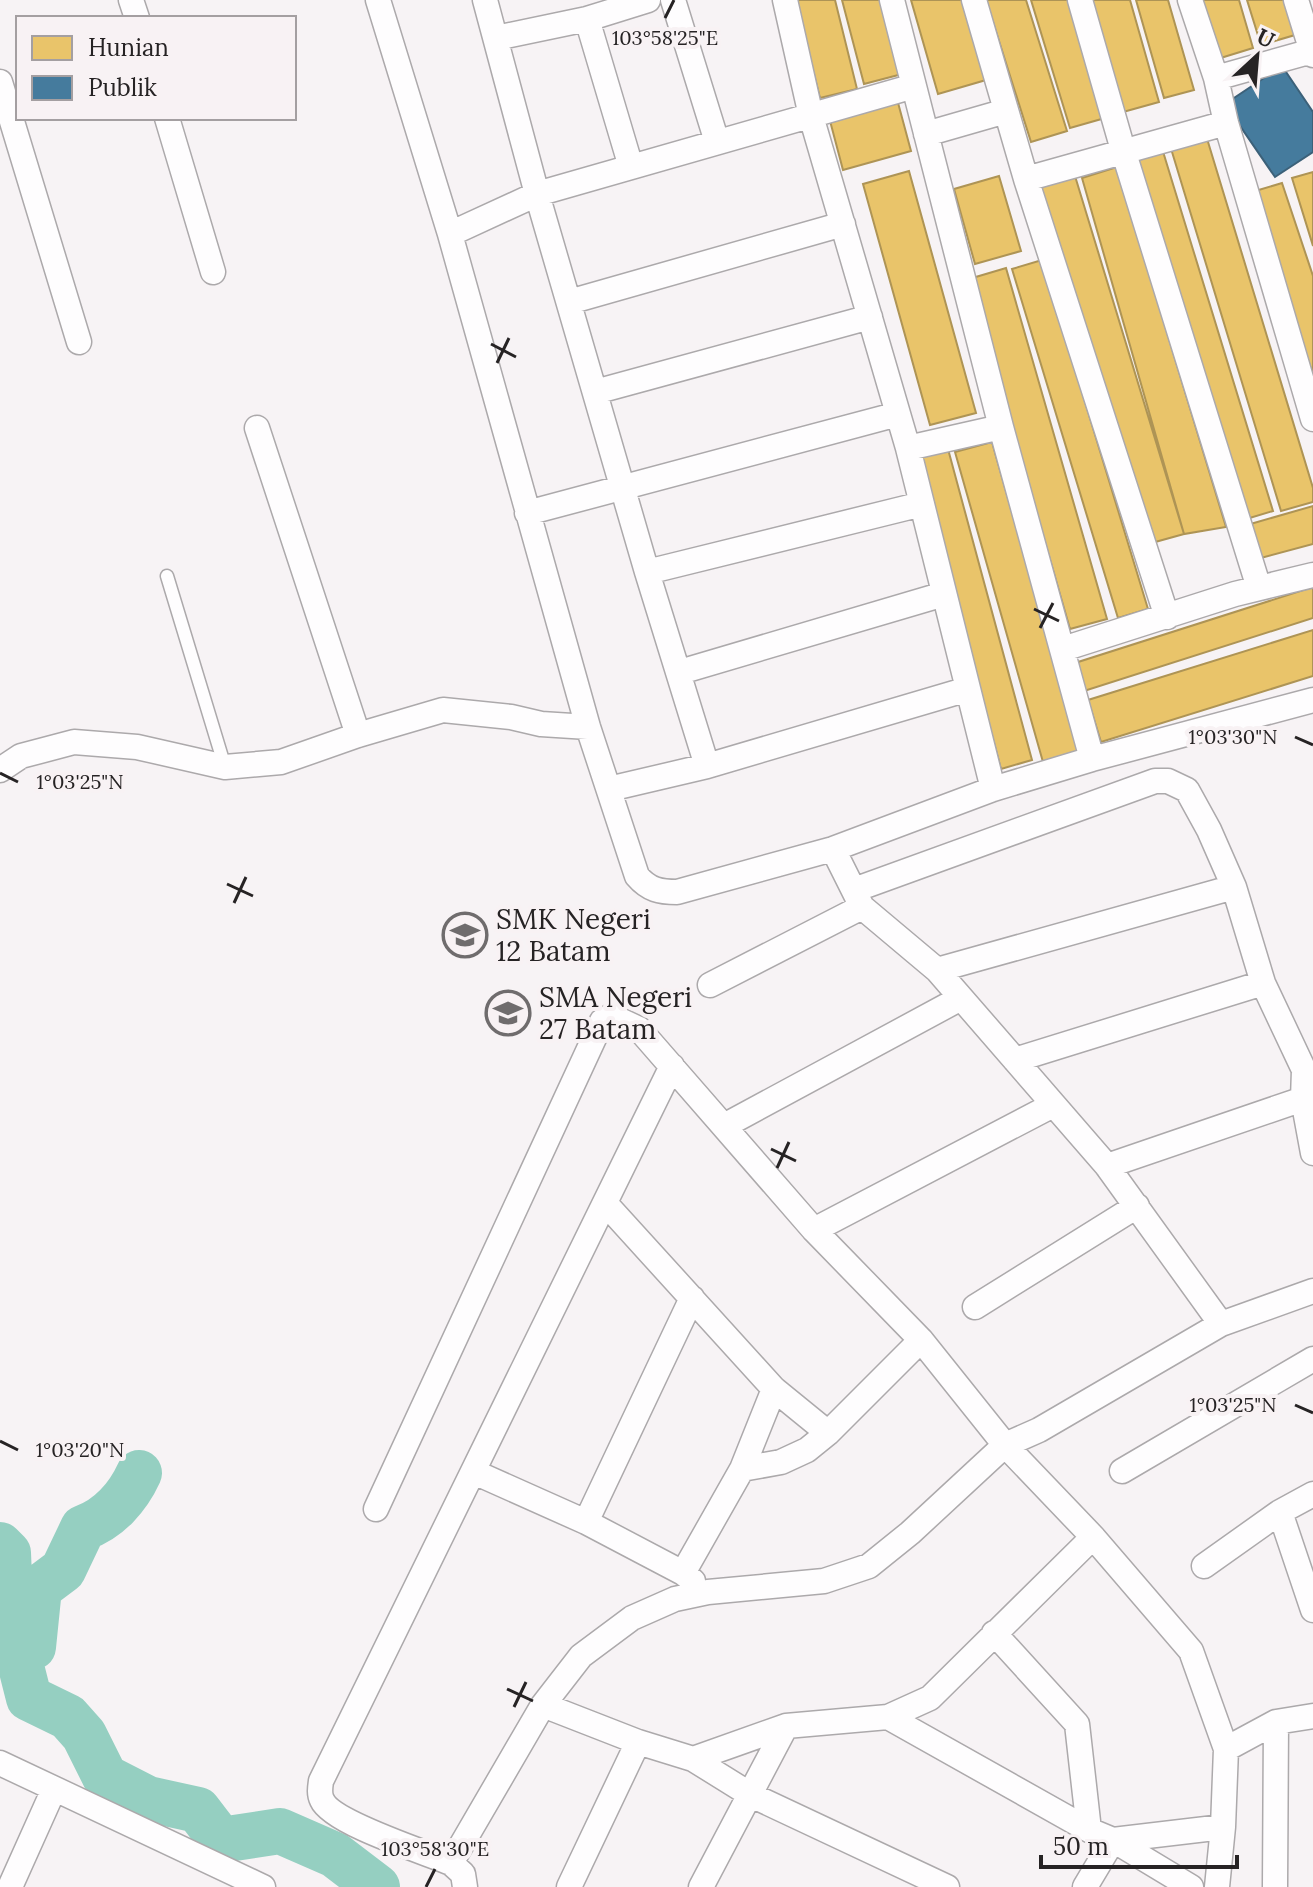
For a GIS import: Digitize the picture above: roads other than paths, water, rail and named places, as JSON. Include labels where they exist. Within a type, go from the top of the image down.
[{"type":"street","points":[[378,0],[450,234],[588,727],[637,876],[652,889],[677,892],[834,852],[993,789],[1313,700]]},
{"type":"street","points":[[485,0],[537,194],[707,766]]},
{"type":"street","points":[[496,38],[587,19],[648,0]]},
{"type":"street","points":[[673,0],[717,142]]},
{"type":"street","points":[[785,0],[811,116],[908,448],[993,789]]},
{"type":"street","points":[[892,0],[1001,427],[1092,759]]},
{"type":"street","points":[[974,0],[1026,179],[1167,617]]},
{"type":"street","points":[[1080,0],[1123,150],[1259,588]]},
{"type":"street","points":[[1190,0],[1216,78],[1226,123],[1313,419]]},
{"type":"street","points":[[1216,78],[1312,53],[1296,0]]},
{"type":"street","points":[[587,19],[631,167]]},
{"type":"street","points":[[0,82],[79,342]]},
{"type":"street","points":[[450,234],[537,194],[914,86]]},
{"type":"street","points":[[926,134],[1006,111]]},
{"type":"street","points":[[168,120],[213,272]]},
{"type":"street","points":[[1026,179],[1226,123]]},
{"type":"street","points":[[569,302],[843,224]]},
{"type":"street","points":[[595,392],[870,317]]},
{"type":"street","points":[[527,513],[898,414]]},
{"type":"street","points":[[908,448],[1001,427]]},
{"type":"street","points":[[257,428],[358,735]]},
{"type":"street","points":[[647,572],[922,504]]},
{"type":"street","points":[[1063,649],[1259,588],[1313,575]]},
{"type":"street","points":[[680,672],[944,594]]},
{"type":"street","points":[[609,789],[707,766],[968,689]]},
{"type":"street","points":[[0,770],[21,756],[74,742],[137,747],[225,767],[281,762],[443,710],[511,717],[541,724],[588,727]]},
{"type":"street","points":[[710,985],[855,893],[1155,781],[1168,781],[1179,785],[1190,795],[1234,887],[1263,983],[1309,1068],[1303,1099],[1313,1153]]},
{"type":"street","points":[[834,852],[855,893],[937,970],[1107,1166],[1221,1324]]},
{"type":"street","points":[[937,970],[1234,887]]},
{"type":"street","points":[[1015,1060],[1263,983]]},
{"type":"street","points":[[724,1126],[961,998]]},
{"type":"street","points":[[376,1509],[602,1021],[611,1016],[639,1029],[814,1230],[921,1340],[1005,1445],[1093,1537],[1191,1651],[1226,1749],[1217,1887]]},
{"type":"street","points":[[672,1066],[321,1781],[319,1791],[322,1802],[343,1820],[461,1877],[543,1705],[581,1656],[632,1618],[675,1599],[708,1592],[824,1581],[869,1566],[910,1533],[1005,1445],[1039,1430],[1221,1324],[1313,1291]]},
{"type":"street","points":[[1107,1166],[1303,1099]]},
{"type":"street","points":[[814,1230],[1053,1105]]},
{"type":"street","points":[[605,1203],[774,1389],[828,1433]]},
{"type":"street","points":[[975,1307],[1137,1206]]},
{"type":"street","points":[[586,1522],[692,1298]]},
{"type":"street","points":[[742,1469],[781,1462],[807,1450],[921,1340]]},
{"type":"street","points":[[1122,1471],[1313,1359]]},
{"type":"street","points":[[683,1573],[742,1469],[774,1389]]},
{"type":"street","points":[[474,1472],[586,1522],[683,1573],[708,1592]]},
{"type":"street","points":[[1204,1566],[1280,1512],[1313,1494]]},
{"type":"street","points":[[1280,1512],[1313,1610]]},
{"type":"street","points":[[693,1759],[786,1726],[888,1717],[930,1698],[1093,1537]]},
{"type":"street","points":[[994,1633],[1077,1724],[1089,1830]]},
{"type":"street","points":[[543,1705],[638,1742],[693,1759],[751,1795],[947,1887]]},
{"type":"street","points":[[1226,1749],[1276,1722],[1313,1716]]},
{"type":"street","points":[[888,1717],[1089,1830],[1113,1840],[1191,1887]]},
{"type":"street","points":[[1275,1887],[1276,1722]]},
{"type":"street","points":[[701,1887],[786,1726]]},
{"type":"street","points":[[569,1887],[638,1742]]},
{"type":"street","points":[[0,1763],[263,1887]]},
{"type":"street","points":[[10,1887],[54,1789]]},
{"type":"street","points":[[1113,1840],[1223,1827]]},
{"type":"street","points":[[1085,1887],[1113,1840]]},
{"type":"lane","points":[[167,576],[225,767]]},
{"type":"waterway","points":[[33,1647],[39,1588],[63,1570],[83,1528],[117,1506],[139,1473]]},
{"type":"waterway","points":[[0,1545],[8,1553],[11,1627],[29,1698],[68,1717],[84,1735],[105,1777],[148,1799],[198,1810],[221,1840],[280,1831],[335,1855],[377,1887]]},
{"type":"place","name":"SMK Negeri 12 Batam","points":[[465,935]]},
{"type":"place","name":"SMA Negeri 27 Batam","points":[[508,1013]]}]
